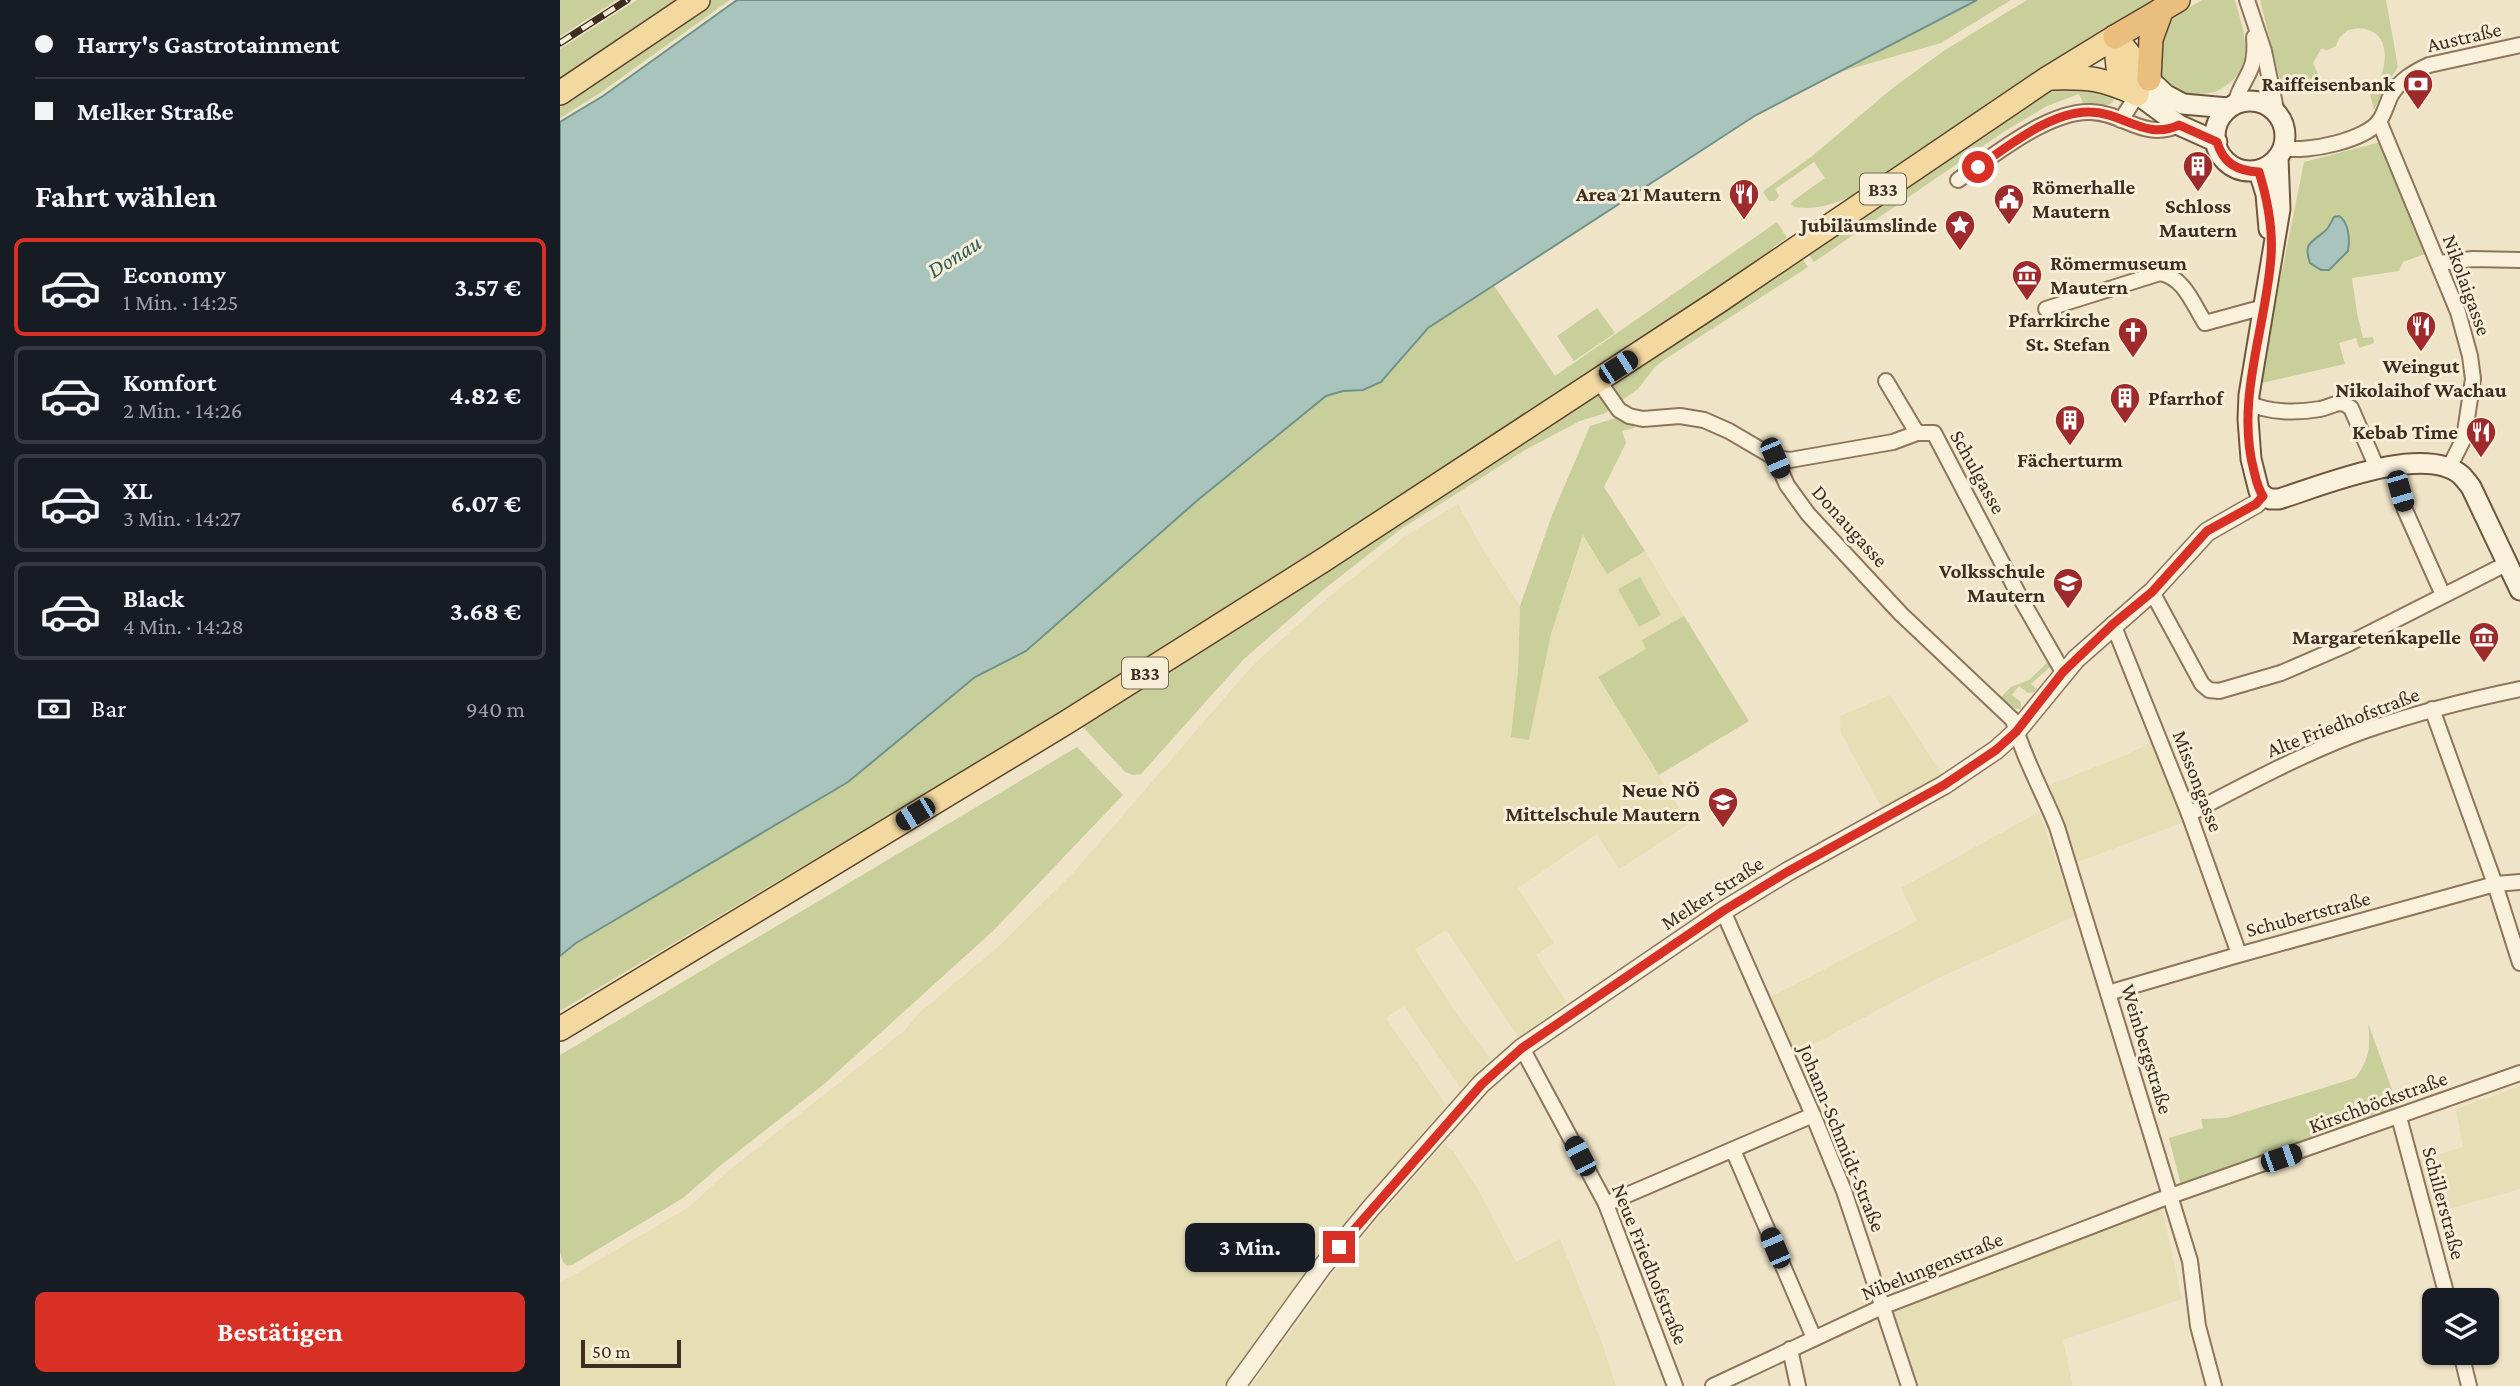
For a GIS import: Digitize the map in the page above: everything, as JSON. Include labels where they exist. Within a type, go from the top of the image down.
[{"type":"highway","name":"B33","points":[[2115,37],[2170,5]]},
{"type":"highway","name":"B33","points":[[2143,87],[2151,39],[2170,5]]},
{"type":"main road","points":[[560,93],[698,0]]},
{"type":"main road","points":[[2115,37],[2143,87],[2179,125],[2217,142]]},
{"type":"main road","name":"B33","points":[[560,1028],[1067,722],[1322,561],[1598,380],[2048,78],[2115,37]]},
{"type":"main road","points":[[2048,78],[2107,80],[2143,87],[2183,104],[2231,106],[2258,102],[2277,114],[2284,136],[2280,209],[2249,402],[2251,459],[2259,491],[2263,496],[2279,499],[2385,466],[2426,463],[2449,468],[2460,474],[2471,487],[2520,590]]},
{"type":"main road","points":[[2231,106],[2217,125],[2217,142],[2224,159],[2248,172],[2259,172],[2271,167],[2281,153]]},
{"type":"main road","points":[[2259,172],[2266,194],[2272,255]]},
{"type":"street","points":[[2231,106],[2254,64],[2249,7]]},
{"type":"street","points":[[2249,7],[2264,51],[2277,114]]},
{"type":"street","name":"Austraße","points":[[2379,121],[2392,94],[2402,81],[2415,72],[2428,65],[2520,45]]},
{"type":"street","points":[[2121,120],[2143,87]]},
{"type":"street","points":[[1958,180],[2007,147],[2061,117],[2089,111],[2102,113],[2151,131],[2179,125]]},
{"type":"street","points":[[2281,153],[2359,136],[2379,121]]},
{"type":"street","name":"Nikolaigasse","points":[[2379,121],[2458,312],[2470,356],[2473,379],[2464,438],[2449,468]]},
{"type":"street","points":[[2439,263],[2473,259],[2520,260]]},
{"type":"street","points":[[2046,309],[2160,273],[2171,275],[2180,282],[2205,323],[2263,307]]},
{"type":"street","points":[[1598,380],[1619,410],[1629,416],[1643,419],[1680,416],[1704,420],[1729,430],[1775,458]]},
{"type":"street","points":[[1886,381],[1917,433]]},
{"type":"street","points":[[2249,402],[2261,409],[2293,411],[2319,409],[2342,403],[2351,408],[2385,466],[2443,595]]},
{"type":"street","name":"Schulgasse","points":[[1775,458],[1790,460],[1893,442],[1917,433],[1934,433],[2021,599],[2063,672]]},
{"type":"street","name":"Donaugasse","points":[[1775,458],[1787,485],[1808,514],[1901,614],[2010,718],[2016,732]]},
{"type":"street","name":"Melker Straße","points":[[1236,1386],[1322,1267],[1371,1208],[1482,1084],[1522,1048],[1723,911],[1787,872],[1961,775],[1996,750],[2016,732],[2063,672],[2113,624],[2152,592],[2207,531],[2256,504],[2263,496]]},
{"type":"street","points":[[2152,592],[2202,684],[2209,690],[2219,691],[2304,664],[2506,564]]},
{"type":"street","name":"Missongasse","points":[[2113,624],[2189,814],[2239,954]]},
{"type":"street","name":"Alte Friedhofstraße","points":[[2189,814],[2328,746],[2432,709],[2520,689]]},
{"type":"street","points":[[2432,709],[2495,884],[2520,963]]},
{"type":"street","name":"Weinbergstraße","points":[[2016,732],[2057,827],[2171,1196],[2190,1261],[2198,1326],[2214,1386]]},
{"type":"street","name":"Schubertstraße","points":[[2108,993],[2495,884],[2520,882]]},
{"type":"street","name":"Johann-Schmidt-Straße","points":[[1723,911],[1844,1191],[1909,1386]]},
{"type":"street","name":"Neue Friedhofstraße","points":[[1522,1048],[1606,1204],[1675,1386]]},
{"type":"street","name":"Kirschböckstraße","points":[[2171,1196],[2520,1073]]},
{"type":"street","points":[[1606,1204],[1813,1115]]},
{"type":"street","name":"Schillerstraße","points":[[2399,1117],[2445,1288]]},
{"type":"street","points":[[1732,1150],[1814,1338]]},
{"type":"street","name":"Nibelungenstraße","points":[[1713,1386],[1884,1306],[2171,1196]]},
{"type":"street","points":[[1790,1349],[1798,1386]]},
{"type":"street","points":[[2464,1365],[2469,1386]]},
{"type":"shaded area","points":[[1458,504],[1485,553],[1520,606],[1518,671],[1529,740],[1551,634],[1584,534],[1607,573],[1645,551],[1684,616],[1642,640],[1647,649],[1598,677],[1689,824],[1619,869],[1597,834],[1518,888],[1554,943],[1536,955],[1567,1002],[1519,1038],[1446,930],[1415,949],[1454,1010],[1491,1059],[1461,1089],[1404,1006],[1386,1018],[1446,1105],[1315,1259],[1223,1386],[560,1386],[560,1283],[689,1207],[727,1172],[905,1030],[919,1013],[999,946],[1073,873],[1252,666],[1329,597],[1405,536]]},
{"type":"shaded area","points":[[1890,695],[1942,775],[1882,808],[1841,733],[1840,716]]},
{"type":"shaded area","points":[[2154,741],[2184,822],[2075,863],[2047,786],[2131,753]]},
{"type":"shaded area","points":[[2039,812],[2075,916],[1932,981],[1794,1055],[1771,997],[1917,921],[1901,888]]},
{"type":"shaded area","points":[[2520,1086],[2520,1189],[2434,1213],[2420,1160],[2463,1147],[2456,1109]]},
{"type":"shaded area","points":[[1444,1144],[1453,1151],[1479,1191],[1516,1262],[1560,1239],[1602,1343],[1616,1386],[1251,1386],[1330,1278],[1379,1217]]},
{"type":"shaded area","points":[[2162,1208],[2182,1299],[2063,1340],[2073,1386],[1918,1386],[1893,1311]]},
{"type":"green space","points":[[560,0],[617,0],[560,37]]},
{"type":"green space","points":[[637,0],[687,0],[560,85],[560,49]]},
{"type":"green space","points":[[709,0],[730,0],[600,93],[560,118],[560,100]]},
{"type":"green space","points":[[1977,0],[2011,0],[1941,43],[1836,73]]},
{"type":"green space","points":[[2027,0],[2153,0],[2040,69],[1870,187],[1824,206],[1794,207],[1791,204],[1793,201],[1825,178],[1814,162],[1775,189],[1779,196],[1775,201],[1769,201],[1763,192],[1766,189],[1811,157],[1894,87],[1945,50]]},
{"type":"green space","points":[[2202,0],[2235,0],[2245,52],[2244,62],[2233,80],[2216,91],[2197,94],[2195,100],[2184,98],[2157,77],[2153,63],[2170,19]]},
{"type":"green space","points":[[2260,0],[2386,0],[2398,67],[2374,110],[2370,94],[2380,78],[2385,58],[2381,39],[2363,29],[2348,30],[2339,38],[2336,46],[2328,50],[2321,49],[2313,63],[2320,79],[2316,94],[2298,88],[2283,92]]},
{"type":"green space","points":[[2079,83],[2116,96],[2112,103],[2102,107],[2083,103],[2079,94],[2047,106],[2005,131],[1814,262],[1807,252],[2047,92]]},
{"type":"green space","points":[[2381,142],[2425,254],[2403,262],[2399,271],[2352,278],[2363,338],[2373,337],[2374,343],[2359,348],[2356,338],[2339,343],[2345,364],[2262,383],[2261,376],[2304,162]]},
{"type":"green space","points":[[1777,222],[1787,238],[1765,257],[1564,391],[1063,711],[560,1011],[560,956],[576,943],[848,782],[975,677],[1026,651],[1199,499],[1327,396],[1343,391],[1363,390],[1397,365],[1428,328],[1493,284],[1555,376]]},
{"type":"green space","points":[[1801,257],[1808,267],[1664,360],[1638,389],[1621,401],[1613,389],[1615,382]]},
{"type":"green space","points":[[1597,308],[1615,333],[1574,361],[1557,336]]},
{"type":"green space","points":[[1593,394],[1599,394],[1609,409],[1606,413],[1580,421],[1525,450],[1401,529],[1323,590],[1244,659],[1141,774],[1125,772],[1082,726],[1311,580]]},
{"type":"green space","points":[[1615,418],[1635,425],[1634,428],[1622,431],[1626,443],[1604,487],[1645,551],[1607,574],[1583,535],[1551,634],[1529,740],[1511,737],[1518,671],[1520,606],[1552,515],[1590,426]]},
{"type":"green space","points":[[1640,577],[1661,615],[1639,627],[1618,589]]},
{"type":"green space","points":[[1684,616],[1749,721],[1659,775],[1598,677],[1646,649],[1642,640]]},
{"type":"green space","points":[[2050,660],[2051,666],[2031,684],[2037,689],[2034,692],[2028,693],[2019,686],[2012,695],[2021,702],[2021,709],[2016,709],[2000,698],[2011,687],[2029,680]]},
{"type":"green space","points":[[1077,747],[1123,795],[994,930],[823,1085],[683,1198],[567,1266],[560,1252],[560,1055]]},
{"type":"green space","points":[[2368,1023],[2400,1112],[2182,1189],[2169,1138],[2203,1128],[2201,1119],[2226,1118],[2355,1078],[2368,1052]]},
{"type":"water","name":"Donau","points":[[737,0],[1977,0],[1756,115],[1428,328],[1381,382],[1363,390],[1343,391],[1326,396],[1199,499],[1026,651],[975,677],[848,782],[576,943],[560,956],[560,122],[603,96]]},
{"type":"water","points":[[2339,216],[2347,227],[2348,251],[2329,270],[2321,270],[2310,263],[2308,247],[2326,230],[2334,217]]},
{"type":"railway","points":[[560,43],[627,0]]},
{"type":"place","name":"Raiffeisenbank","points":[[2418,111]]},
{"type":"place","name":"Schloss Mautern","points":[[2198,193]]},
{"type":"place","name":"Area 21 Mautern","points":[[1744,221]]},
{"type":"place","name":"Römerhalle Mautern","points":[[2009,226]]},
{"type":"place","name":"Jubiläumslinde","points":[[1960,252]]},
{"type":"place","name":"Römermuseum Mautern","points":[[2027,302]]},
{"type":"place","name":"Weingut Nikolaihof Wachau","points":[[2421,353]]},
{"type":"place","name":"Pfarrkirche St. Stefan","points":[[2133,359]]},
{"type":"place","name":"Pfarrhof","points":[[2125,425]]},
{"type":"place","name":"Fächerturm","points":[[2070,447]]},
{"type":"place","name":"Kebab Time","points":[[2481,459]]},
{"type":"place","name":"Volksschule Mautern","points":[[2068,610]]},
{"type":"place","name":"Margaretenkapelle","points":[[2484,664]]},
{"type":"place","name":"Neue NÖ Mittelschule Mautern","points":[[1723,829]]},
{"type":"route","points":[[1339,1247],[1482,1084],[1522,1048],[1723,911],[1856,832],[1944,785],[1996,750],[2016,732],[2063,672],[2113,624],[2152,592],[2207,531],[2256,504],[2263,496],[2259,491],[2251,459],[2248,419],[2249,395],[2272,255],[2266,194],[2259,172],[2248,172],[2231,165],[2219,151],[2217,142],[2179,125],[2151,131],[2089,111],[2061,117],[2043,125],[1978,167]]}]
